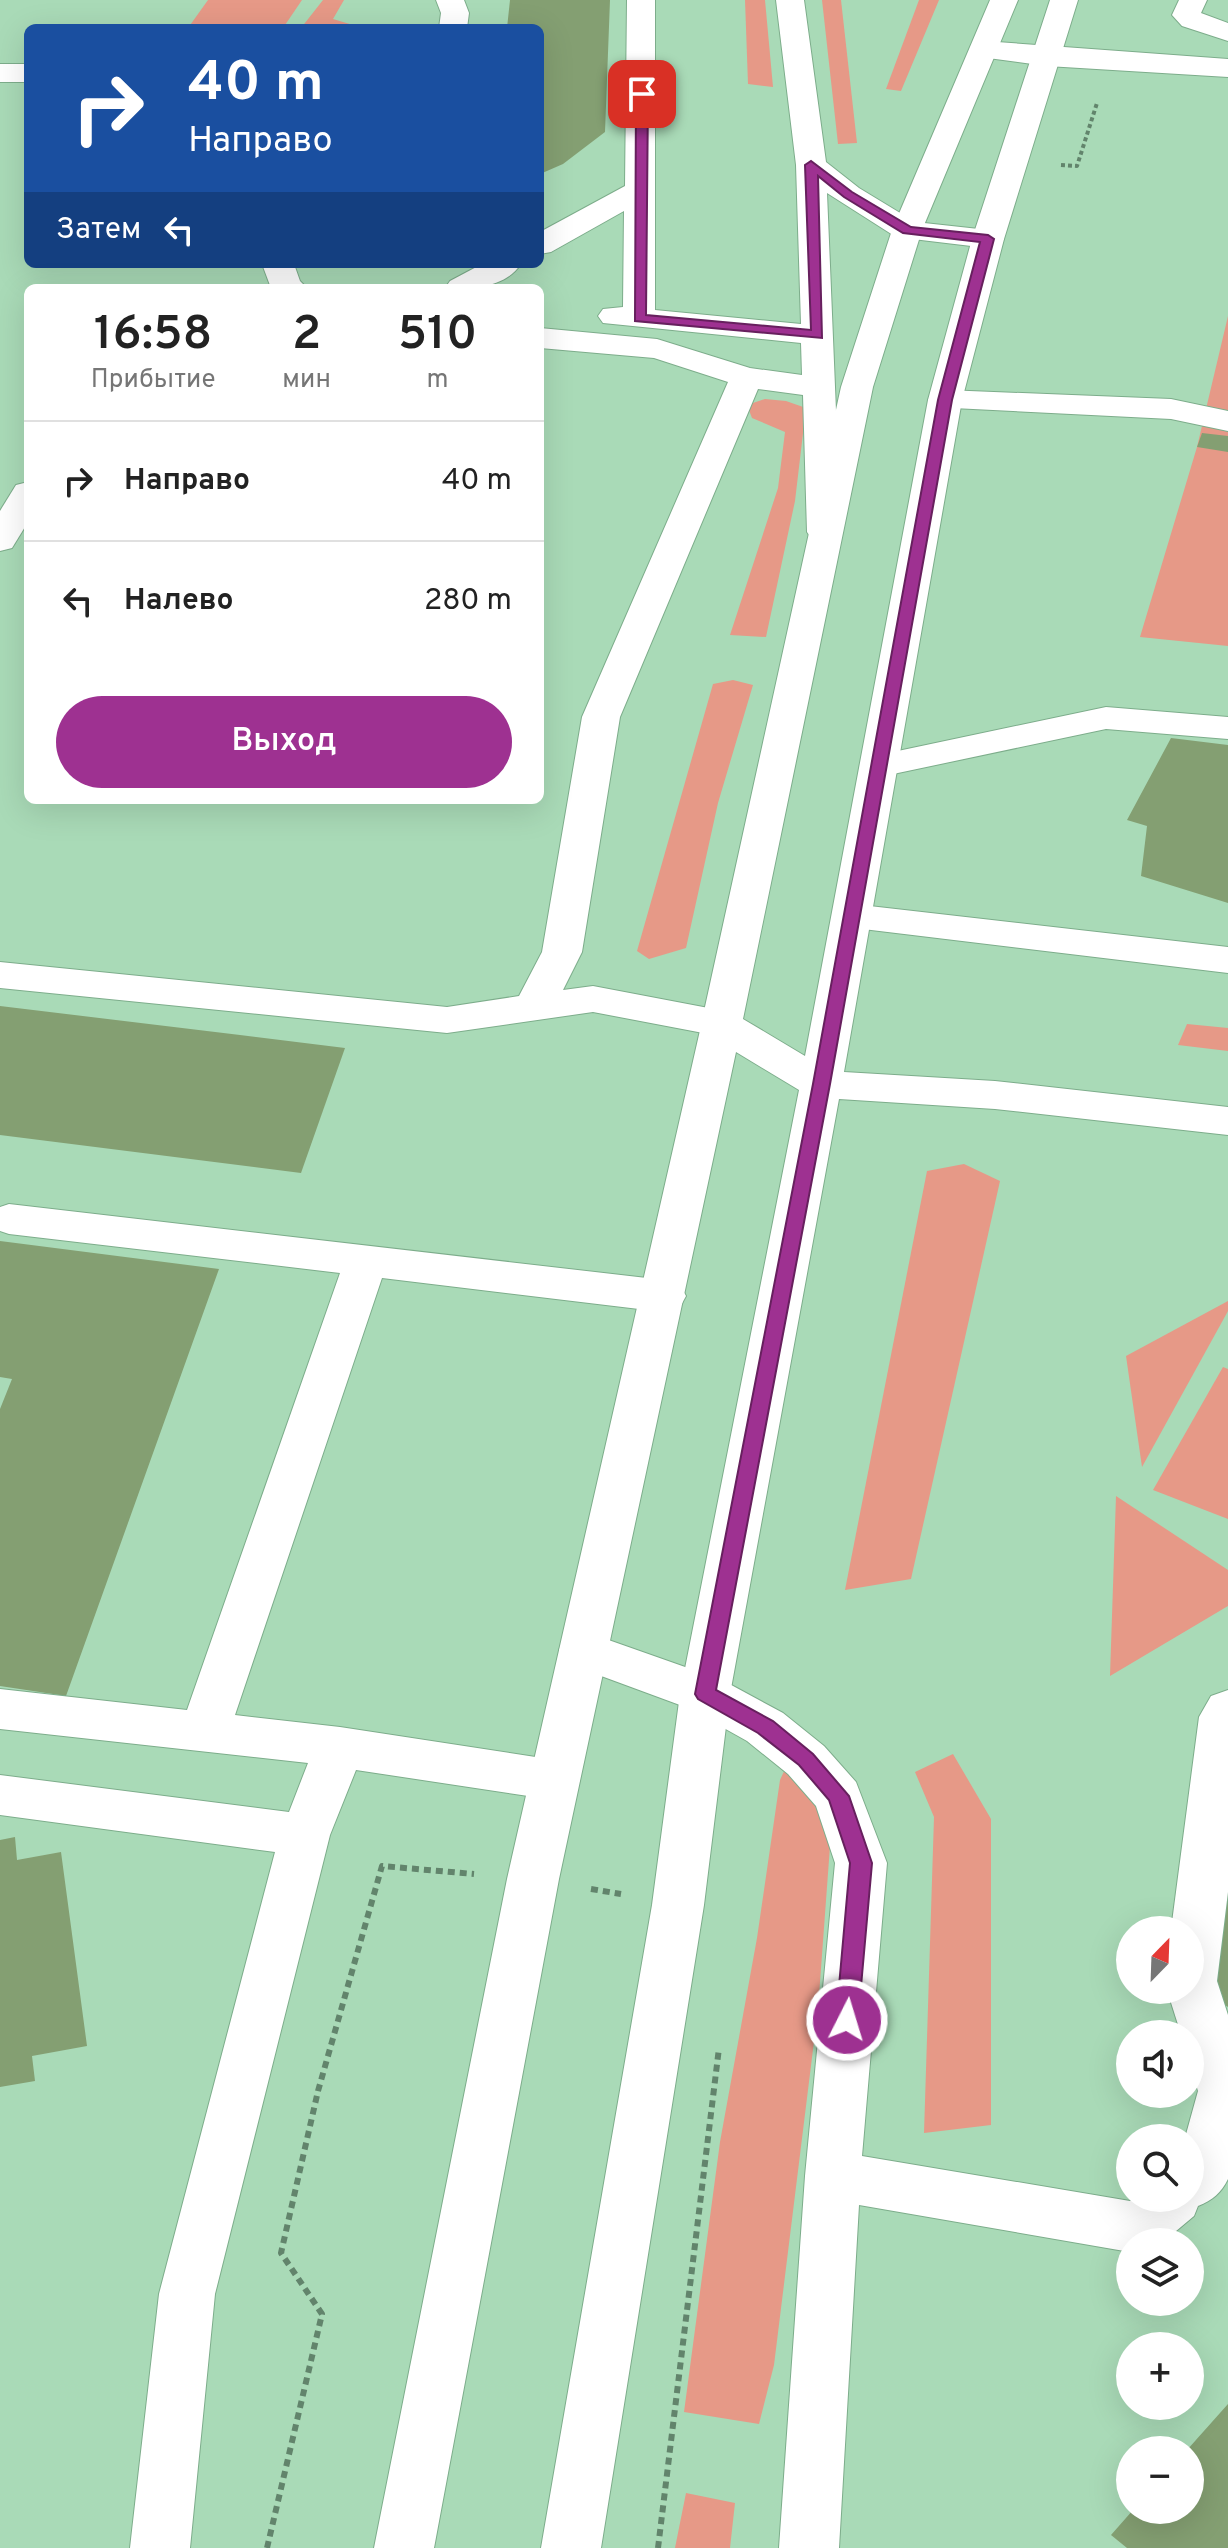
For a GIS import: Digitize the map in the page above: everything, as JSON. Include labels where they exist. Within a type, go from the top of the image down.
[{"type":"main road","points":[[450,0],[455,13],[454,24]]},
{"type":"main road","points":[[639,318],[641,0]]},
{"type":"main road","points":[[790,0],[811,165],[824,542]]},
{"type":"main road","points":[[404,2548],[533,1879],[664,1296],[719,1023],[857,387],[907,230],[1004,0]]},
{"type":"main road","points":[[571,2548],[678,1905],[705,1694],[852,917],[945,400],[988,239],[1064,0]]},
{"type":"main road","points":[[1193,0],[1186,15],[1228,32]]},
{"type":"main road","points":[[983,50],[1228,68]]},
{"type":"main road","points":[[0,73],[24,73]]},
{"type":"main road","points":[[811,165],[848,194],[907,230],[988,239]]},
{"type":"main road","points":[[544,243],[642,189]]},
{"type":"main road","points":[[468,284],[498,268]]},
{"type":"main road","points":[[544,310],[818,335]]},
{"type":"main road","points":[[544,338],[657,349],[746,377],[821,388]]},
{"type":"main road","points":[[534,1007],[562,952],[601,717],[746,377]]},
{"type":"main road","points":[[945,400],[1171,409],[1228,421]]},
{"type":"main road","points":[[0,541],[24,499]]},
{"type":"main road","points":[[879,766],[1106,718],[1228,728]]},
{"type":"main road","points":[[852,917],[1228,960]]},
{"type":"main road","points":[[0,975],[447,1020],[593,999],[719,1023],[821,1084],[995,1095],[1228,1121]]},
{"type":"main road","points":[[9,1219],[664,1296]]},
{"type":"main road","points":[[205,1730],[366,1261]]},
{"type":"main road","points":[[583,1650],[705,1694],[765,1727],[806,1760],[838,1796],[861,1863],[833,2176],[809,2548]]},
{"type":"main road","points":[[0,1709],[340,1747],[555,1780]]},
{"type":"main road","points":[[1204,2169],[1225,2091],[1191,1981],[1224,1717],[1228,1710]]},
{"type":"main road","points":[[160,2548],[187,2294],[305,1835],[340,1747]]},
{"type":"main road","points":[[0,1795],[305,1835]]},
{"type":"main road","points":[[833,2176],[1139,2228],[1158,2212]]},
{"type":"path","points":[[267,2548],[322,2314],[281,2253],[318,2091],[382,1866],[533,1879],[678,1905]]},
{"type":"path","points":[[658,2548],[720,2041]]},
{"type":"shaded area","points":[[208,0],[302,0],[286,24],[191,24]]},
{"type":"shaded area","points":[[323,0],[344,0],[333,19],[350,24],[304,24]]},
{"type":"shaded area","points":[[745,0],[765,0],[773,87],[748,84]]},
{"type":"shaded area","points":[[822,0],[841,0],[857,143],[838,144]]},
{"type":"shaded area","points":[[919,0],[939,0],[901,91],[886,89]]},
{"type":"shaded area","points":[[1228,316],[1228,646],[1140,637],[1197,447]]},
{"type":"shaded area","points":[[765,399],[786,401],[806,408],[795,501],[766,637],[730,635],[778,488],[785,432],[752,418],[747,405]]},
{"type":"shaded area","points":[[733,680],[753,685],[718,803],[686,948],[649,959],[637,951],[713,684]]},
{"type":"shaded area","points":[[1187,1024],[1228,1028],[1228,1051],[1178,1045]]},
{"type":"shaded area","points":[[964,1164],[1000,1181],[911,1579],[845,1590],[927,1171]]},
{"type":"shaded area","points":[[1228,1301],[1228,1311],[1142,1467],[1126,1356]]},
{"type":"shaded area","points":[[1223,1367],[1228,1369],[1228,1519],[1153,1490]]},
{"type":"shaded area","points":[[1116,1496],[1228,1570],[1228,1606],[1110,1676]]},
{"type":"shaded area","points":[[953,1754],[991,1819],[991,2125],[924,2133],[934,1817],[915,1772]]},
{"type":"shaded area","points":[[786,1767],[832,1819],[818,2009],[774,2365],[759,2424],[684,2412],[720,2142],[757,1938],[780,1780]]},
{"type":"shaded area","points":[[686,2493],[735,2503],[730,2548],[675,2548]]},
{"type":"building","points":[[510,0],[610,0],[605,132],[563,164],[544,172],[544,24],[507,24]]},
{"type":"building","points":[[1202,433],[1228,436],[1228,452],[1197,447]]},
{"type":"building","points":[[1171,738],[1228,745],[1228,903],[1141,876],[1147,826],[1127,820]]},
{"type":"building","points":[[0,1006],[345,1048],[301,1173],[0,1135]]},
{"type":"building","points":[[0,1241],[219,1269],[66,1696],[0,1686],[0,1409],[12,1379],[0,1377]]},
{"type":"building","points":[[15,1837],[17,1860],[61,1852],[87,2046],[32,2056],[35,2081],[0,2087],[0,1840]]},
{"type":"building","points":[[1228,1900],[1228,2007],[1204,1990],[1204,1926]]},
{"type":"building","points":[[1228,2404],[1228,2548],[1127,2548],[1111,2535],[1121,2524],[1204,2524],[1204,2436],[1199,2436]]},
{"type":"route","points":[[642,94],[639,318],[818,335],[811,165],[848,194],[907,230],[988,239],[945,400],[821,1084],[705,1694],[765,1727],[806,1760],[838,1796],[861,1863],[847,2020]]}]
